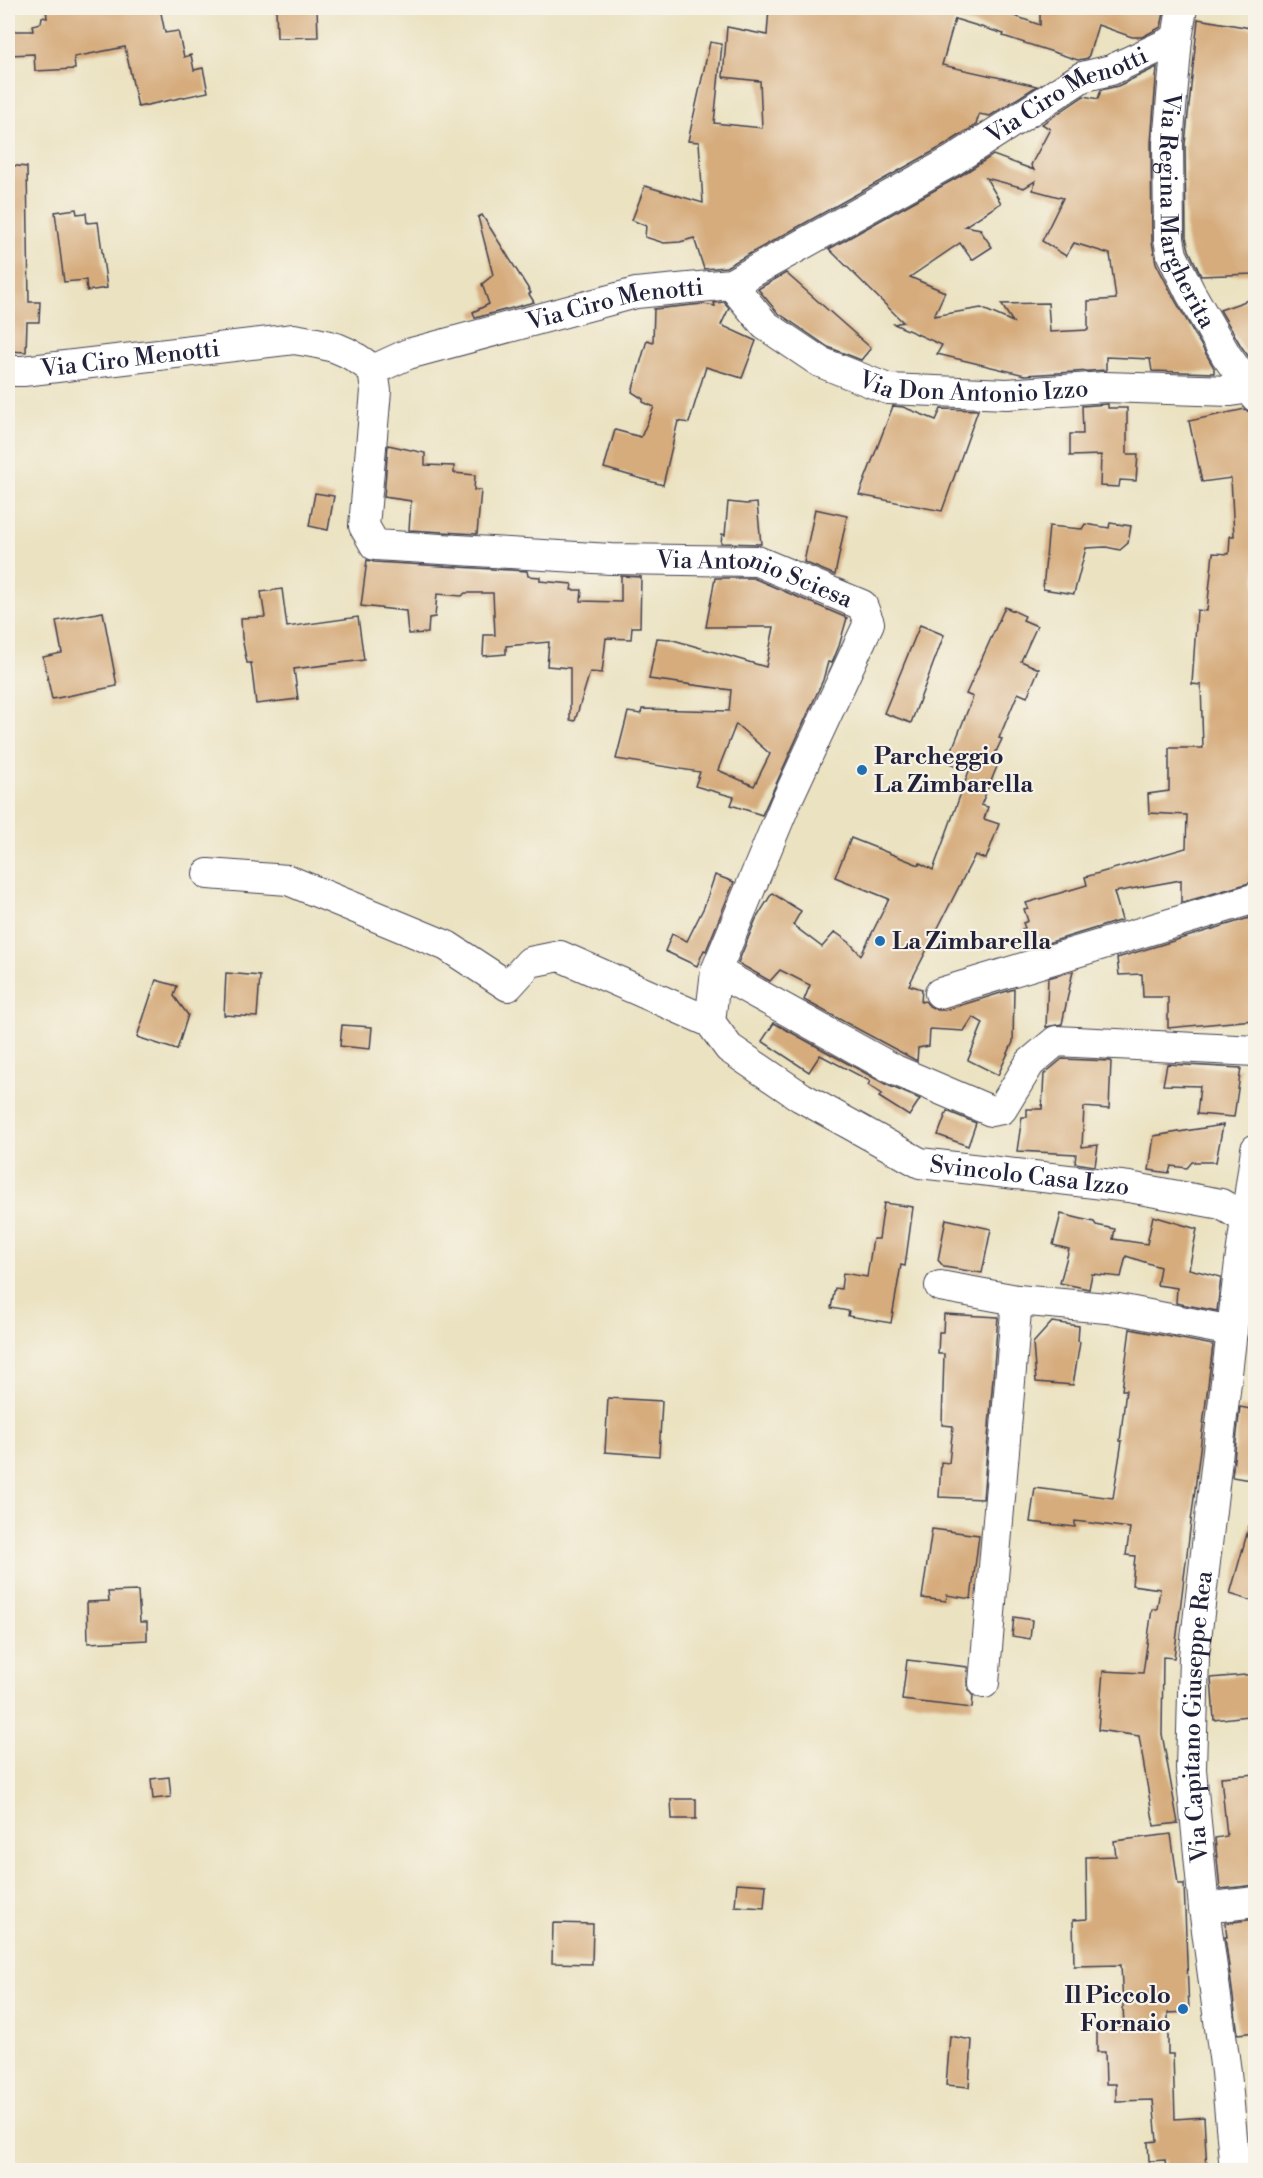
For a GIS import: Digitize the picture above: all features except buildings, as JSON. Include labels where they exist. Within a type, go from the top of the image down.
[{"type":"street","name":"Via Regina Margherita","points":[[1182,8],[1168,143],[1169,239],[1172,255],[1190,292],[1226,355],[1252,392]]},
{"type":"street","name":"Via Ciro Menotti","points":[[8,371],[294,339],[332,345],[355,356],[373,370],[408,354],[636,293],[731,284],[952,161],[1082,77],[1111,70],[1177,39]]},
{"type":"street","name":"Via Don Antonio Izzo","points":[[731,284],[765,325],[820,362],[888,389],[1007,394],[1106,387],[1252,392]]},
{"type":"street","name":"Via Antonio Sciesa","points":[[373,370],[376,391],[364,526],[375,545],[611,559],[757,561],[862,605],[869,623],[786,802],[716,971],[710,1022]]},
{"type":"street","points":[[207,874],[288,880],[447,946],[508,986],[530,962],[560,956],[710,1022]]},
{"type":"street","points":[[940,993],[1256,898]]},
{"type":"street","points":[[716,971],[894,1070],[991,1111],[1002,1108],[1030,1063],[1056,1041],[1256,1050]]},
{"type":"street","name":"Svincolo Casa Izzo","points":[[710,1022],[729,1048],[801,1097],[920,1163],[1129,1187],[1221,1204],[1246,1219]]},
{"type":"street","points":[[1248,1263],[1246,1219],[1256,1149]]},
{"type":"street","name":"Via Capitano Giuseppe Rea","points":[[1235,2170],[1226,2072],[1204,1908],[1191,1768],[1194,1656],[1232,1331],[1248,1263]]},
{"type":"street","points":[[940,1286],[1017,1300],[1118,1309],[1232,1331]]},
{"type":"street","points":[[984,1683],[1017,1300]]},
{"type":"street","points":[[1204,1908],[1256,1902]]},
{"type":"place","name":"Parcheggio La Zimbarella","points":[[862,770]]},
{"type":"place","name":"La Zimbarella","points":[[880,941]]},
{"type":"place","name":"Il Piccolo Fornaio","points":[[1183,2009]]}]
